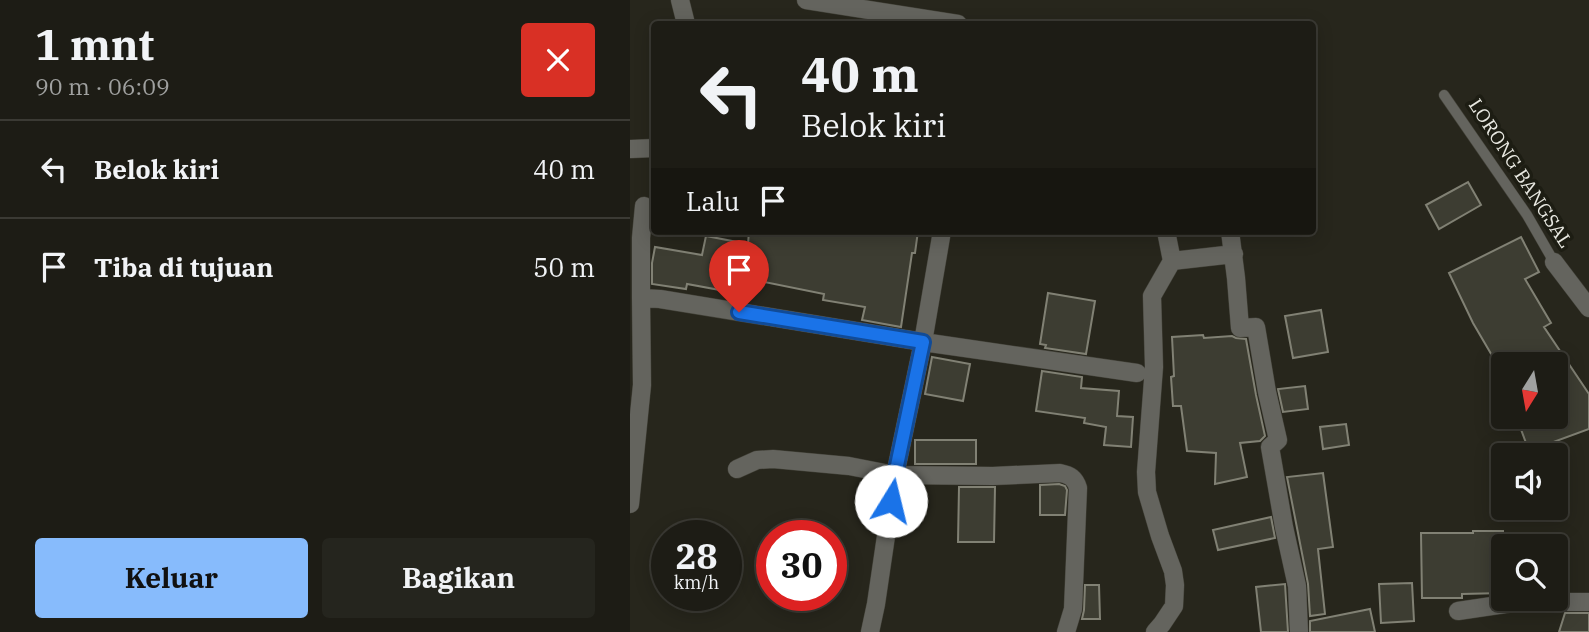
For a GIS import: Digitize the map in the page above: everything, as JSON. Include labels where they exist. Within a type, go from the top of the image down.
[{"type":"street","points":[[680,0],[685,21]]},
{"type":"street","points":[[806,0],[939,21]]},
{"type":"street","points":[[631,149],[651,148]]},
{"type":"street","points":[[630,505],[642,385],[641,238],[644,205]]},
{"type":"street","points":[[870,632],[895,475],[923,342],[941,235]]},
{"type":"street","points":[[1155,632],[1174,606],[1175,585],[1173,571],[1147,492],[1146,472],[1154,367],[1152,296],[1172,261],[1167,235]]},
{"type":"street","points":[[1231,235],[1240,328],[1256,327],[1267,392],[1279,440],[1270,447],[1297,586],[1300,632]]},
{"type":"street","points":[[1172,261],[1234,254]]},
{"type":"street","name":"LORONG BANGSAL","points":[[1554,262],[1589,307]]},
{"type":"street","points":[[641,298],[1137,373]]},
{"type":"street","points":[[737,468],[757,460],[773,459],[849,466],[895,475],[993,476],[1060,473],[1073,477],[1078,488],[1077,554],[1073,609],[1066,632]]},
{"type":"street","points":[[1458,611],[1519,602],[1589,602]]},
{"type":"lane","name":"LORONG BANGSAL","points":[[1444,95],[1527,215],[1554,262]]},
{"type":"building","points":[[1468,182],[1481,205],[1439,229],[1426,205]]},
{"type":"building","points":[[749,235],[917,235],[915,253],[912,253],[901,327],[862,320],[865,307],[823,300],[824,294],[750,279],[747,295],[687,284],[686,289],[652,284],[655,247],[702,255],[706,236],[748,244]]},
{"type":"building","points":[[1521,237],[1539,272],[1525,279],[1551,323],[1544,327],[1561,352],[1491,354],[1449,273]]},
{"type":"building","points":[[1048,293],[1095,301],[1086,354],[1045,348],[1046,345],[1040,344]]},
{"type":"building","points":[[1321,310],[1328,352],[1293,358],[1285,316]]},
{"type":"building","points":[[1203,335],[1204,338],[1232,336],[1246,339],[1265,436],[1260,441],[1240,443],[1247,477],[1215,484],[1216,453],[1187,451],[1181,406],[1173,406],[1172,337]]},
{"type":"building","points":[[932,357],[970,364],[963,401],[925,394]]},
{"type":"building","points":[[1568,363],[1589,394],[1589,429],[1551,443],[1526,443],[1521,429],[1568,429]]},
{"type":"building","points":[[1042,371],[1082,377],[1081,388],[1119,391],[1117,416],[1133,417],[1131,447],[1104,445],[1106,427],[1084,423],[1085,418],[1036,411]]},
{"type":"building","points":[[1305,386],[1308,409],[1283,412],[1278,389]]},
{"type":"building","points":[[1346,424],[1349,445],[1323,449],[1320,427]]},
{"type":"building","points":[[915,440],[976,440],[976,464],[915,464]]},
{"type":"building","points":[[1323,473],[1333,547],[1318,549],[1325,614],[1310,616],[1308,584],[1287,477]]},
{"type":"building","points":[[1059,484],[1067,490],[1065,515],[1040,515],[1040,485]]},
{"type":"building","points":[[959,487],[995,487],[994,542],[958,542]]},
{"type":"building","points":[[1271,517],[1275,538],[1218,550],[1213,530]]},
{"type":"building","points":[[1503,531],[1503,534],[1491,534],[1491,593],[1462,594],[1462,598],[1422,598],[1421,533]]},
{"type":"building","points":[[1412,583],[1414,621],[1381,623],[1379,584]]},
{"type":"building","points":[[1285,584],[1288,632],[1261,632],[1256,587]]},
{"type":"building","points":[[1085,585],[1099,585],[1100,619],[1082,619]]},
{"type":"building","points":[[1370,609],[1375,632],[1310,632],[1310,621]]},
{"type":"building","points":[[1565,613],[1589,613],[1589,632],[1559,632]]},
{"type":"route","points":[[739,312],[923,342],[891,501]]}]
